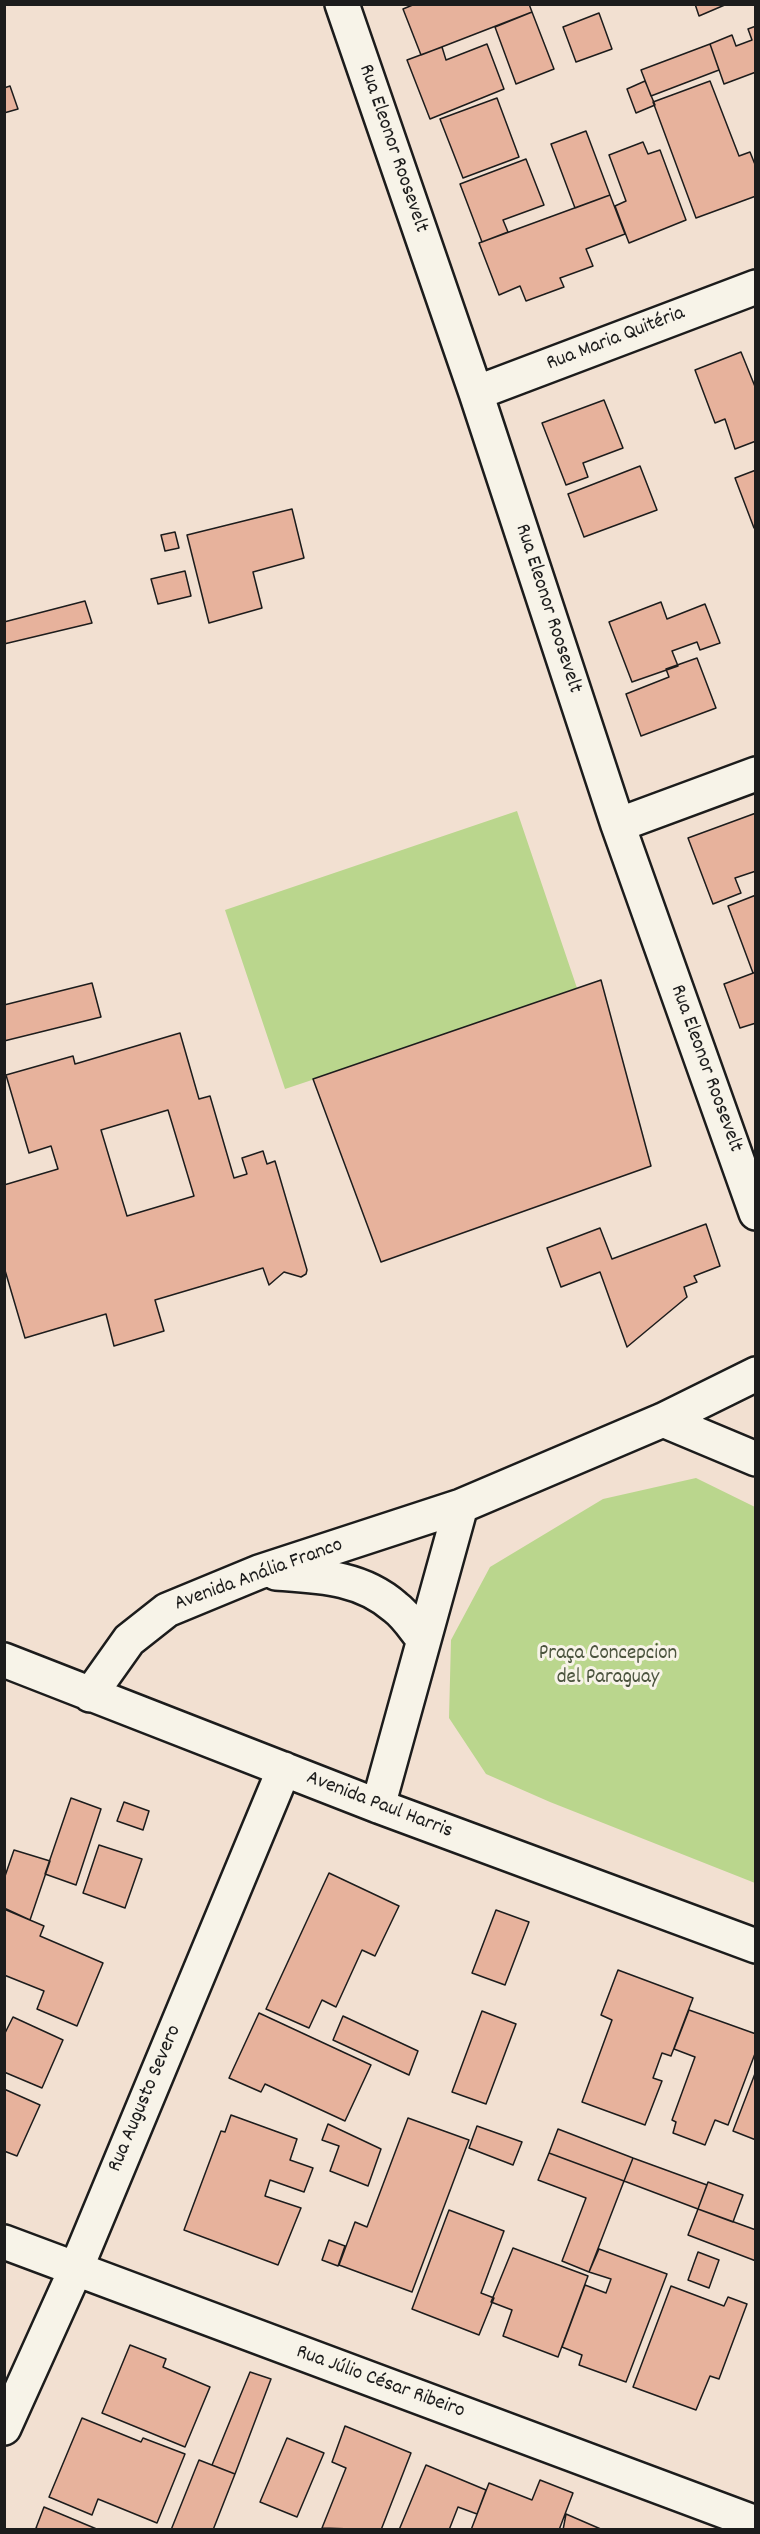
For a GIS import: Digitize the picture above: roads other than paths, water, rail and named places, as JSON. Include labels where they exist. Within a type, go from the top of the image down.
[{"type":"street","name":"Rua Eleonor Roosevelt","points":[[342,4],[476,393],[618,825],[756,1213]]},
{"type":"street","name":"Rua Maria Quitéria","points":[[476,393],[756,288]]},
{"type":"street","points":[[618,825],[756,774]]},
{"type":"street","name":"Avenida Anália Franco","points":[[90,1695],[129,1640],[167,1610],[259,1572],[460,1506],[663,1420],[756,1374]]},
{"type":"street","points":[[663,1420],[756,1459]]},
{"type":"street","points":[[378,1806],[460,1506]]},
{"type":"street","points":[[259,1572],[329,1576],[367,1588],[396,1607],[423,1639]]},
{"type":"street","name":"Avenida Paul Harris","points":[[4,1660],[378,1806],[756,1946]]},
{"type":"street","name":"Rua Augusto Severo","points":[[4,2428],[75,2271],[284,1769]]},
{"type":"street","name":"Rua Júlio César Ribeiro","points":[[4,2242],[75,2271],[756,2523]]},
{"type":"park label","name":"Praça Concepcion del Paraguay","points":[[608,1667]]}]
